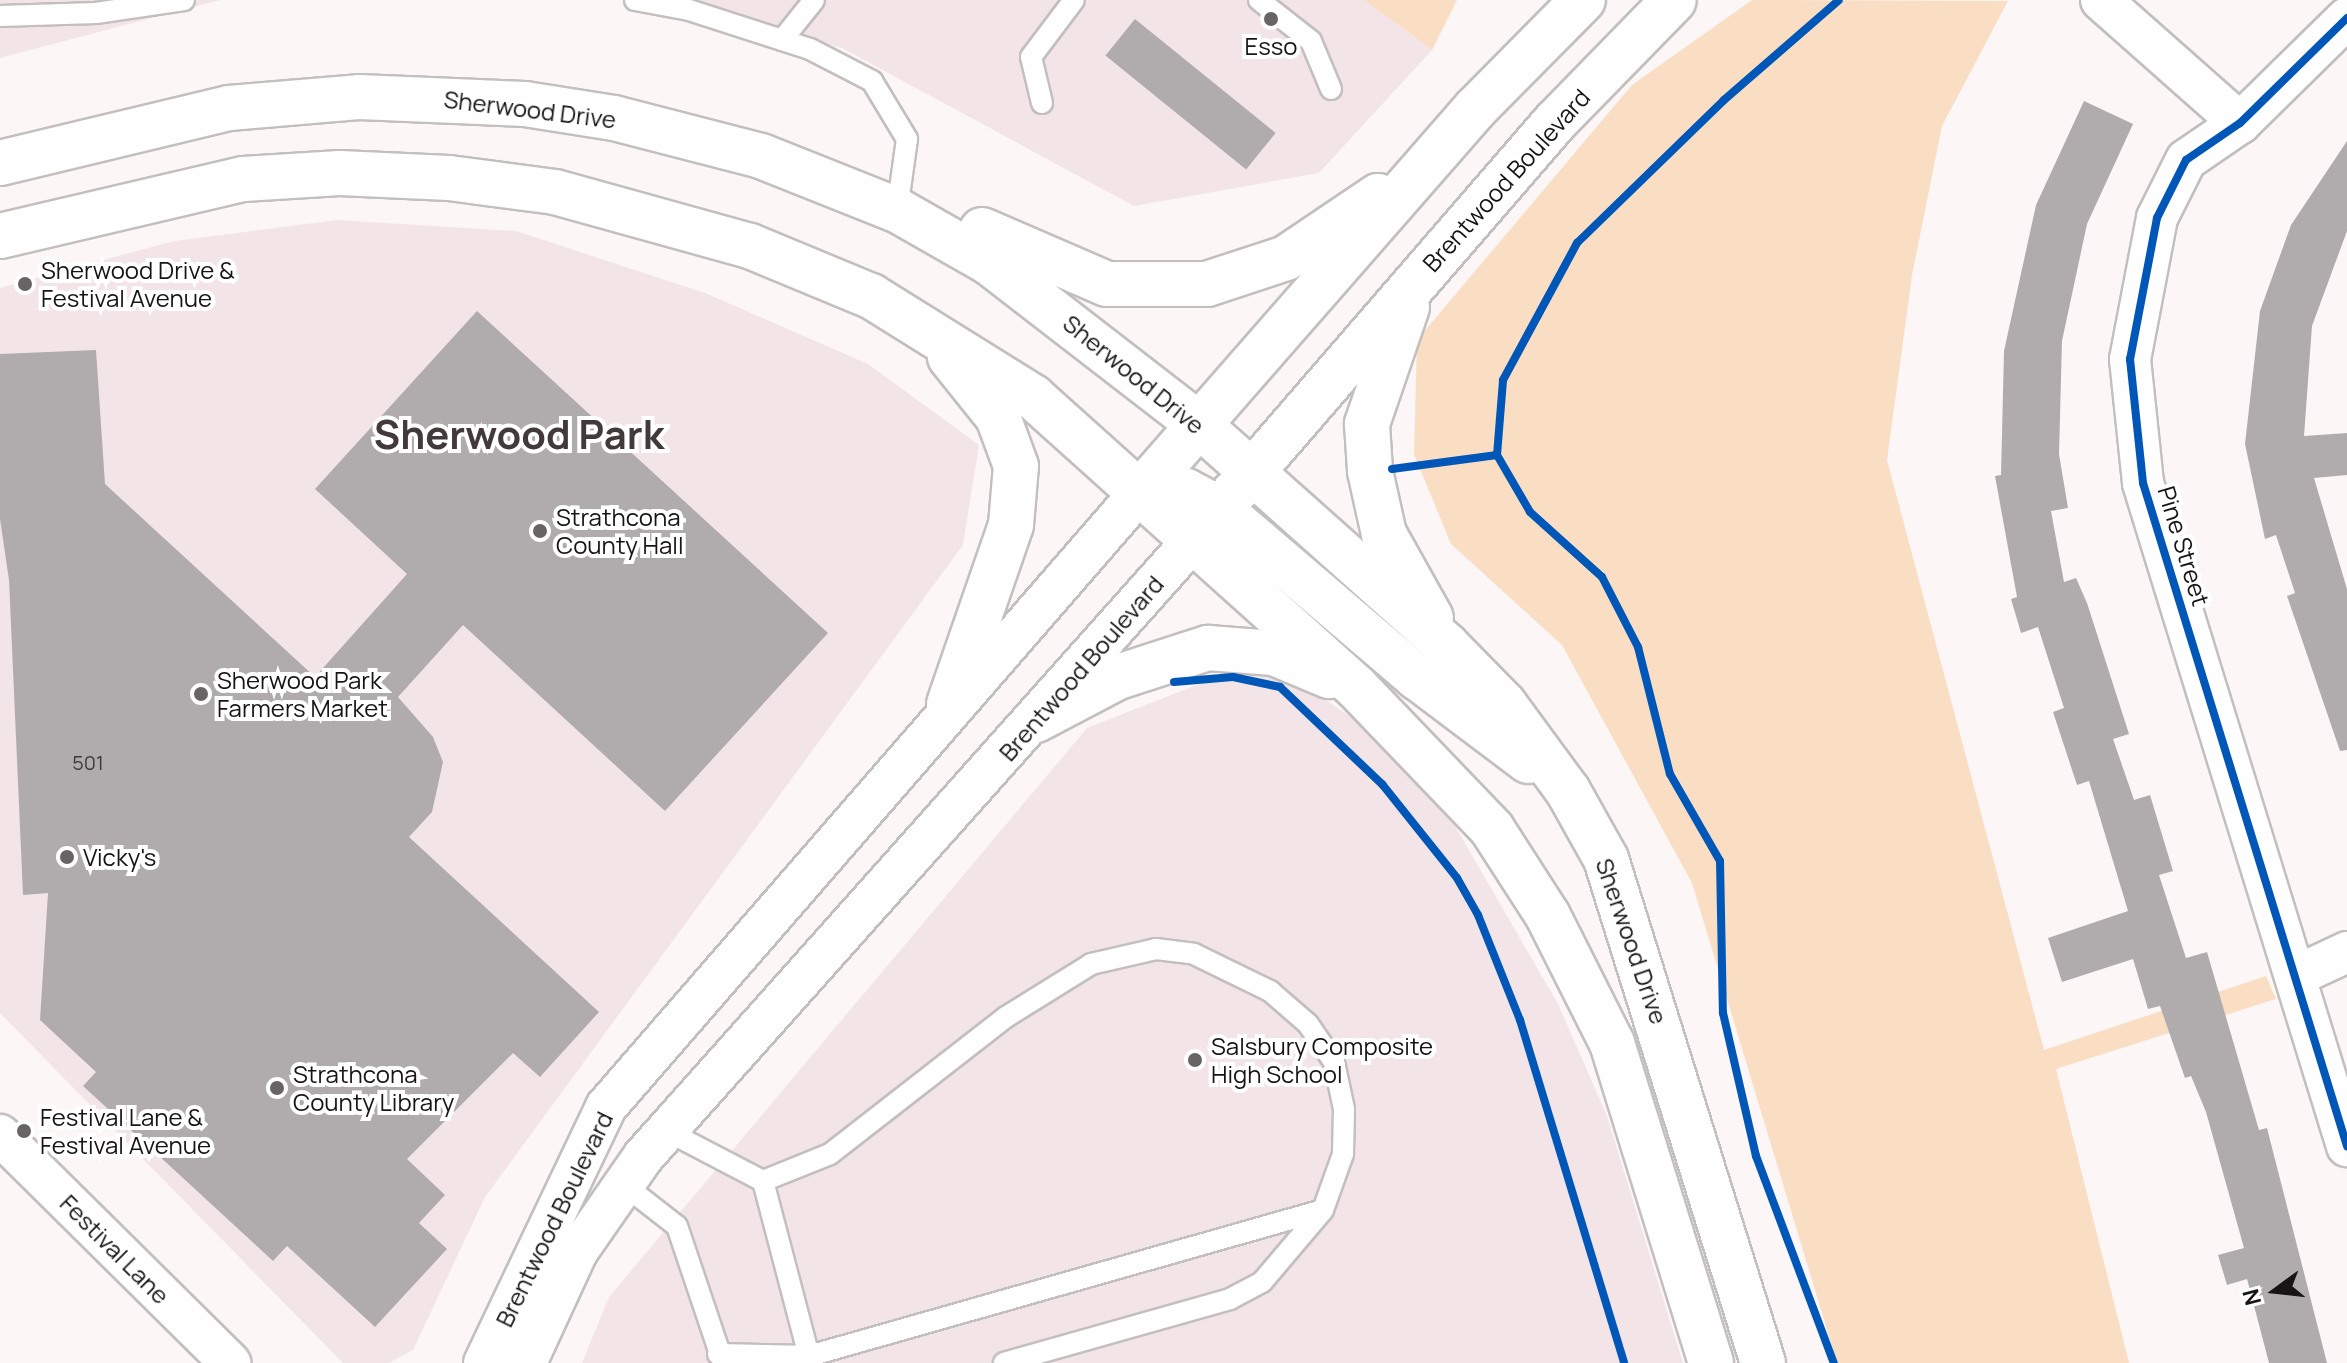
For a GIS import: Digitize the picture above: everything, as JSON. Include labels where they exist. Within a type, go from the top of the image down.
[{"type":"main road","name":"Brentwood Boulevard","points":[[1142,490],[1436,155],[1583,0]]},
{"type":"main road","name":"Brentwood Boulevard","points":[[1208,524],[1555,122],[1674,0]]},
{"type":"main road","name":"Sherwood Drive","points":[[0,163],[229,108],[428,97],[614,118],[761,156],[897,210],[990,263],[1198,424],[1251,476],[1446,645],[1504,704],[1568,791],[1616,887],[1763,1363]]},
{"type":"main road","points":[[897,210],[980,229],[1107,284],[1207,284],[1286,258],[1436,155]]},
{"type":"main road","points":[[0,236],[243,179],[340,173],[449,178],[555,192],[750,246],[871,296],[1033,397],[1142,490],[1208,524],[1568,791]]},
{"type":"main road","points":[[1417,281],[1367,424],[1370,471],[1384,534],[1446,645]]},
{"type":"main road","points":[[925,327],[998,417],[1016,466],[1011,525],[949,704]]},
{"type":"main road","points":[[1208,524],[1357,688],[1465,796],[1548,916],[1612,1043],[1711,1363]]},
{"type":"main road","points":[[1036,720],[1118,677],[1208,648],[1274,653],[1357,688]]},
{"type":"street","points":[[2101,0],[2240,123]]},
{"type":"street","name":"Pine Street","points":[[2347,18],[2240,123],[2186,160],[2157,218],[2130,359],[2143,483],[2298,975],[2347,1146]]},
{"type":"street","name":"Brentwood Boulevard","points":[[484,1363],[606,1107],[949,704],[1142,490]]},
{"type":"street","name":"Brentwood Boulevard","points":[[526,1363],[577,1252],[623,1184],[665,1130],[1036,720],[1208,524]]},
{"type":"street","points":[[2298,975],[2347,952]]},
{"type":"street","name":"Festival Lane","points":[[0,1135],[230,1363]]},
{"type":"lane","points":[[0,16],[96,13],[184,0]]},
{"type":"lane","points":[[635,0],[691,5],[782,40],[872,81],[907,139],[897,210]]},
{"type":"lane","points":[[782,40],[814,0]]},
{"type":"lane","points":[[1042,103],[1031,57],[1074,0]]},
{"type":"lane","points":[[1259,0],[1311,41],[1331,89]]},
{"type":"lane","points":[[763,1181],[830,1154],[1054,983],[1091,964],[1156,949],[1194,954],[1240,972],[1308,1024],[1334,1062],[1344,1109],[1343,1154],[1323,1210],[1262,1282],[1230,1299],[1004,1363]]},
{"type":"lane","points":[[665,1130],[763,1181],[809,1356]]},
{"type":"lane","points":[[623,1184],[677,1226],[720,1358],[809,1356],[1323,1210]]},
{"type":"shaded area","points":[[0,0],[220,0],[0,58]]},
{"type":"shaded area","points":[[670,0],[1364,0],[1432,50],[1319,173],[1134,206],[842,48]]},
{"type":"shaded area","points":[[1364,0],[1457,0],[1432,50]]},
{"type":"shaded area","points":[[1752,0],[2008,1],[1942,126],[1912,275],[1887,460],[2044,1050],[2266,976],[2276,999],[2056,1069],[2129,1363],[1837,1363],[1692,883],[1562,645],[1451,544],[1414,454],[1417,340],[1632,85]]},
{"type":"shaded area","points":[[337,220],[516,231],[705,293],[868,364],[979,445],[963,545],[485,1197],[413,1350],[389,1363],[343,1363],[0,1013],[0,288],[174,241]]},
{"type":"shaded area","name":"Salsbury Composite High School","points":[[1232,671],[1298,682],[1365,726],[1455,826],[1558,1004],[1607,1116],[1683,1363],[582,1363],[609,1297],[1087,728]]},
{"type":"building","name":"Esso","points":[[1135,19],[1276,133],[1246,169],[1105,56]]},
{"type":"building","points":[[2084,101],[2133,124],[2087,224],[2062,341],[2059,454],[2068,508],[2051,511],[2064,582],[2076,578],[2087,603],[2129,734],[2113,739],[2134,800],[2150,795],[2173,871],[2159,875],[2186,958],[2207,952],[2259,1130],[2267,1128],[2327,1363],[2269,1363],[2247,1279],[2227,1285],[2218,1255],[2244,1248],[2206,1112],[2191,1076],[2185,1078],[2160,1006],[2148,1009],[2133,959],[2062,982],[2048,938],[2128,911],[2089,781],[2077,785],[2053,712],[2064,708],[2038,627],[2021,633],[2011,599],[2017,597],[1995,476],[2001,475],[2004,351],[2036,205]]},
{"type":"building","points":[[2347,141],[2347,231],[2312,326],[2304,436],[2347,433],[2347,475],[2314,478],[2347,589],[2347,750],[2340,751],[2287,596],[2295,593],[2276,535],[2265,539],[2245,444],[2260,311],[2291,225]]},
{"type":"building","points":[[477,311],[828,633],[665,811],[463,625],[398,697],[433,737],[443,762],[432,812],[409,837],[599,1012],[540,1077],[513,1053],[407,1159],[445,1195],[419,1223],[447,1249],[375,1327],[287,1246],[273,1261],[83,1086],[96,1072],[40,1020],[48,893],[23,895],[9,580],[0,519],[0,354],[96,350],[105,484],[315,677],[407,574],[315,489]]},
{"type":"cycle path","points":[[1497,455],[1503,380],[1577,243],[1724,100],[1839,0]]},
{"type":"cycle path","points":[[2347,18],[2240,123],[2186,160],[2157,218],[2130,359],[2143,483],[2347,1146]]},
{"type":"cycle path","points":[[1392,469],[1497,455],[1530,512],[1602,577],[1638,647],[1670,774],[1720,861],[1723,1013],[1756,1156],[1834,1363]]},
{"type":"cycle path","points":[[1174,682],[1233,677],[1280,687],[1382,784],[1457,878],[1478,915],[1520,1020],[1624,1363]]},
{"type":"place","name":"Esso","points":[[1271,19]]},
{"type":"place","name":"Sherwood Drive & Festival Avenue","points":[[25,284]]},
{"type":"place","name":"Strathcona County Hall","points":[[540,531]]},
{"type":"place","name":"Sherwood Park Farmers Market","points":[[201,694]]},
{"type":"place","name":"Vicky's","points":[[67,857]]},
{"type":"place","name":"Salsbury Composite High School","points":[[1195,1060]]},
{"type":"place","name":"Strathcona County Library","points":[[277,1088]]},
{"type":"place","name":"Festival Lane & Festival Avenue","points":[[24,1131]]},
{"type":"district","name":"Sherwood Park","points":[[519,434]]}]
